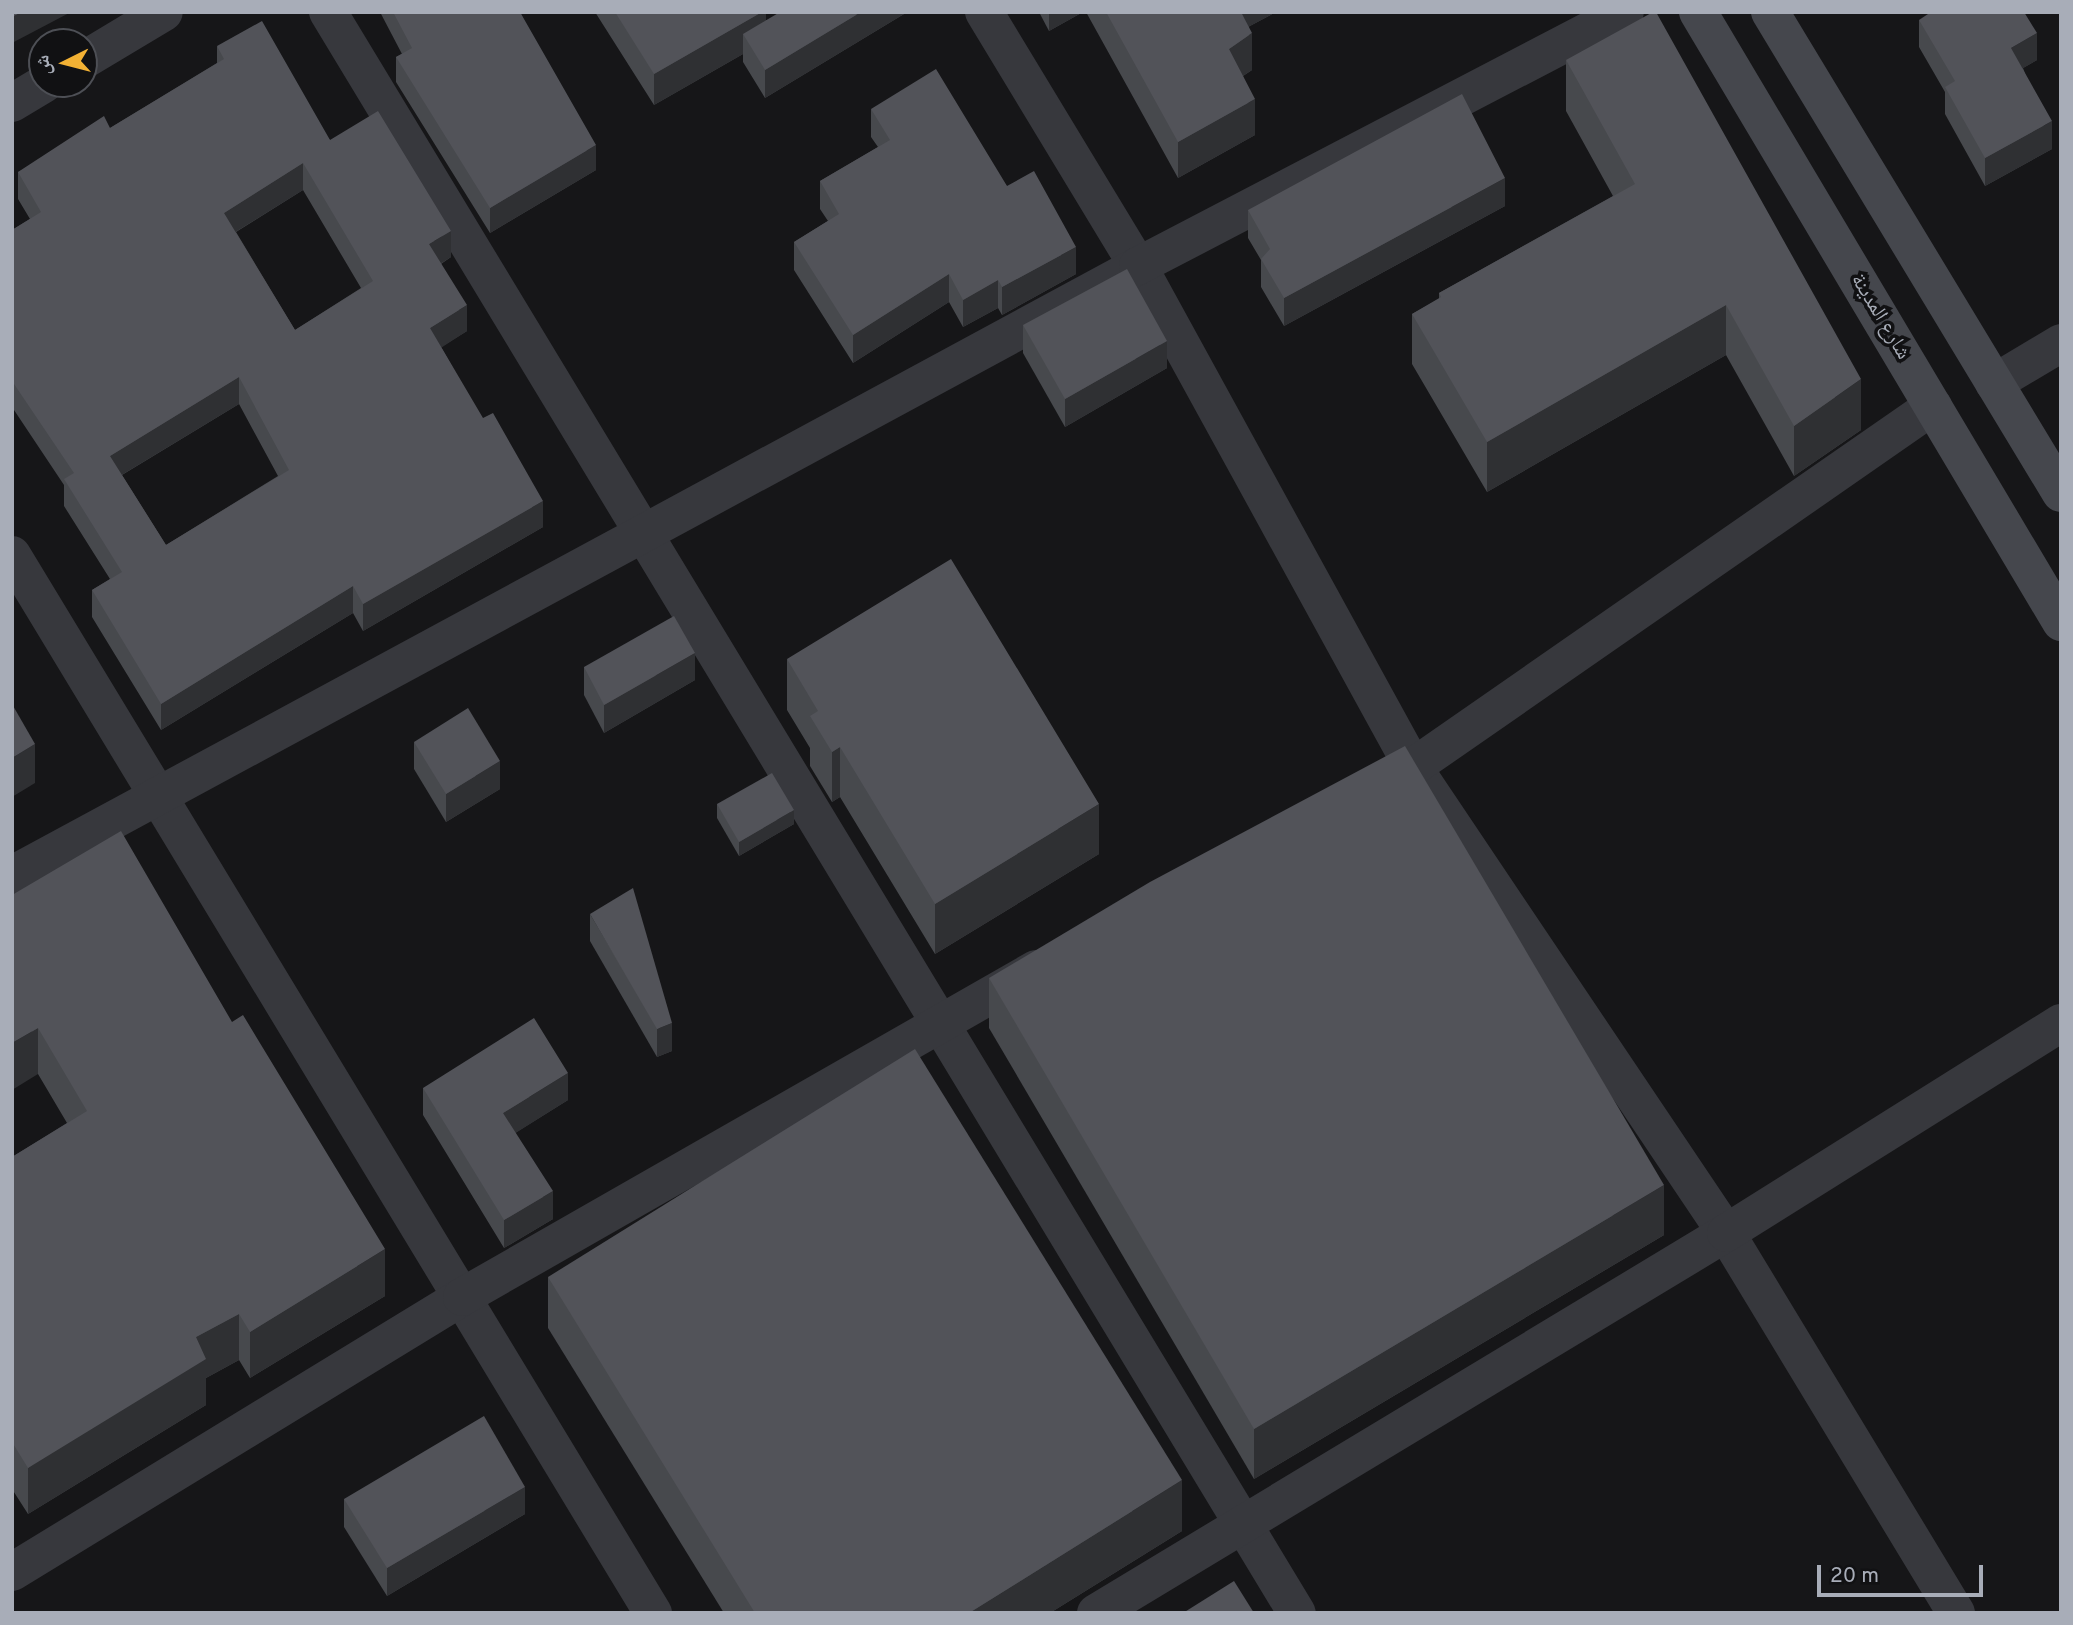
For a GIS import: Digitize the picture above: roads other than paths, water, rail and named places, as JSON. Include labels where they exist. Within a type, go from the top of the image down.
[{"type":"main road","name":"شارع المدينة","points":[[1698,12],[2061,622]]},
{"type":"main road","points":[[1770,12],[2061,493]]},
{"type":"street","points":[[98,52],[164,12]]},
{"type":"street","points":[[328,12],[1297,1613]]},
{"type":"street","points":[[984,12],[1138,265],[1413,767],[1726,1233],[1956,1613]]},
{"type":"street","points":[[12,875],[1138,265],[1625,12]]},
{"type":"street","points":[[12,103],[28,94]]},
{"type":"street","points":[[1994,383],[2061,343]]},
{"type":"street","points":[[1340,806],[1413,767],[1933,406]]},
{"type":"street","points":[[12,555],[653,1613]]},
{"type":"street","points":[[12,1572],[463,1297],[939,1021],[1073,949]]},
{"type":"street","points":[[1096,1613],[1726,1233],[2061,1023]]}]
